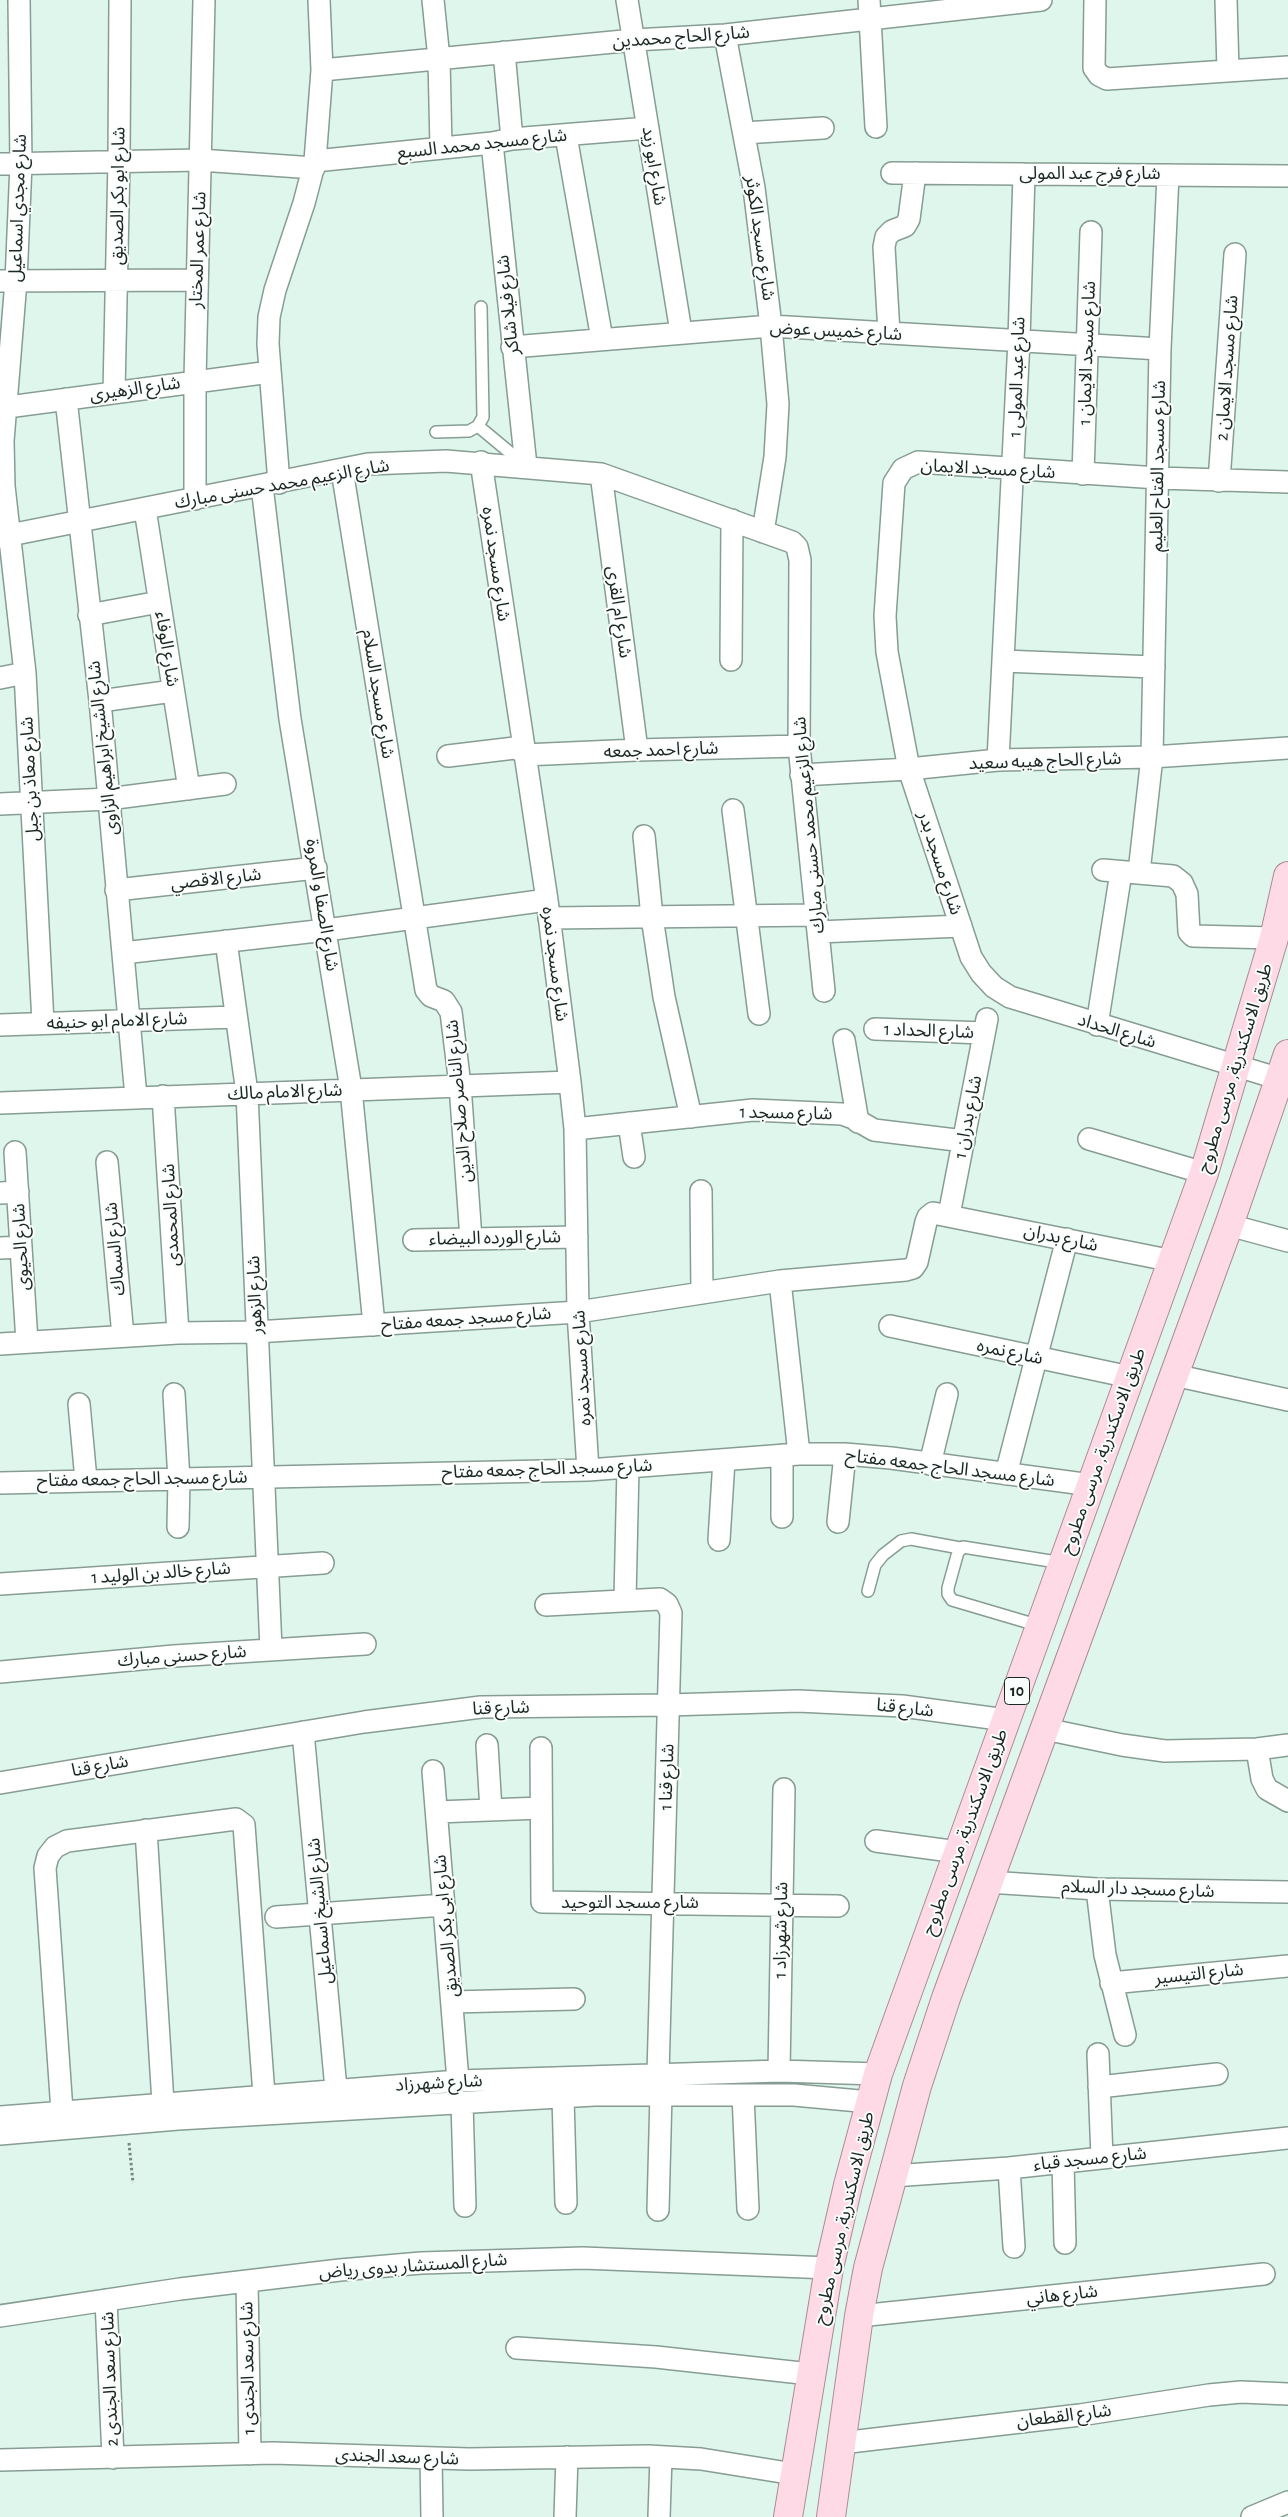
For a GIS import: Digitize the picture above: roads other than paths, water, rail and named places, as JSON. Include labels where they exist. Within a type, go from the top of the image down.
[{"type":"main road","name":"طريق الاسكندرية, مرسى مطروح","points":[[788,2517],[810,2374],[830,2268],[848,2185],[878,2074],[1204,1173],[1274,938],[1288,876]]},
{"type":"main road","name":"طريق الاسكندرية, مرسى مطروح","points":[[831,2517],[859,2316],[868,2268],[917,2086],[946,1998],[1229,1225],[1284,1067]]},
{"type":"street","name":"شارع مجدي اسماعيل","points":[[5,536],[2,408],[8,281],[10,164],[19,0]]},
{"type":"street","name":"شارع ابو بكر الصديق","points":[[114,392],[120,0]]},
{"type":"street","name":"شارع عمر المختار","points":[[195,499],[195,380],[204,0]]},
{"type":"street","name":"شارع الصفا و المروة","points":[[319,0],[322,70],[314,164],[304,203],[275,290],[269,317],[271,484],[290,719],[351,1089],[374,1325]]},
{"type":"street","points":[[433,0],[439,59],[441,148]]},
{"type":"street","name":"شارع ابو زيد","points":[[627,0],[681,332]]},
{"type":"street","name":"شارع الحاج محمدين","points":[[322,70],[634,40],[725,34],[870,9],[1041,0]]},
{"type":"street","points":[[1095,0],[1094,68],[1099,75],[1107,78],[1288,68]]},
{"type":"street","points":[[1226,0],[1228,71]]},
{"type":"street","points":[[870,9],[876,127]]},
{"type":"street","name":"شارع مسجد الكوثر","points":[[725,34],[754,188],[771,326],[778,428],[763,532]]},
{"type":"street","name":"شارع فيلا شاكر","points":[[504,52],[502,141],[512,347],[526,466]]},
{"type":"street","name":"شارع مسجد محمد السبع","points":[[10,164],[119,160],[200,160],[314,164],[502,141],[648,128]]},
{"type":"street","points":[[744,133],[823,128]]},
{"type":"street","points":[[566,136],[602,339]]},
{"type":"street","name":"شارع فرج عبد المولى","points":[[892,173],[1288,176]]},
{"type":"street","points":[[889,333],[884,247],[886,237],[892,231],[905,226],[909,219],[915,173]]},
{"type":"street","name":"شارع عبد المولى 1","points":[[998,760],[1019,340],[1024,174]]},
{"type":"street","name":"شارع مسجد الفتاح العليم","points":[[1097,1025],[1121,871],[1152,757],[1160,349],[1168,175]]},
{"type":"street","name":"شارع مسجد الايمان 1","points":[[1083,474],[1091,232]]},
{"type":"street","name":"شارع مسجد الايمان 2","points":[[1219,481],[1234,254]]},
{"type":"street","points":[[8,281],[197,280]]},
{"type":"street","name":"شارع خميس عوض","points":[[512,347],[771,326],[1160,349]]},
{"type":"street","name":"شارع الزهيرى","points":[[2,408],[195,380],[270,372]]},
{"type":"street","name":"شارع الشيخ ابراهيم الزاوى","points":[[66,398],[100,702],[136,1097]]},
{"type":"street","name":"شارع الزعيم محمد حسنى مبارك","points":[[5,536],[368,464],[446,460],[601,474],[792,542],[799,553],[799,746],[801,775],[824,992]]},
{"type":"street","name":"شارع مسجد نمره","points":[[481,462],[548,909],[575,1129],[578,1312],[588,1470]]},
{"type":"street","name":"شارع مسجد الايمان","points":[[908,769],[887,652],[885,616],[894,483],[903,469],[918,462],[1083,474],[1219,481],[1288,482]]},
{"type":"street","name":"شارع مسجد السلام","points":[[342,470],[416,917]]},
{"type":"street","name":"شارع ام القرى","points":[[601,474],[637,750]]},
{"type":"street","name":"شارع الوفاء","points":[[144,509],[189,788]]},
{"type":"street","points":[[731,660],[732,520]]},
{"type":"street","name":"شارع معاذ بن جبل","points":[[5,536],[25,673],[43,1023]]},
{"type":"street","points":[[89,615],[159,602]]},
{"type":"street","points":[[1003,661],[1154,667]]},
{"type":"street","points":[[0,678],[25,673]]},
{"type":"street","points":[[100,702],[173,691]]},
{"type":"street","name":"شارع احمد جمعه","points":[[524,751],[799,746]]},
{"type":"street","name":"شارع الحاج هيبه سعيد","points":[[801,775],[908,769],[998,760],[1152,757],[1288,748]]},
{"type":"street","points":[[448,756],[524,751]]},
{"type":"street","name":"شارع مسجد بدر","points":[[908,769],[971,957]]},
{"type":"street","points":[[0,804],[108,799],[225,784]]},
{"type":"street","points":[[733,810],[759,1014]]},
{"type":"street","points":[[644,836],[652,917],[664,997],[691,1117]]},
{"type":"street","name":"شارع الاقصي","points":[[116,890],[316,868]]},
{"type":"street","points":[[1121,871],[1173,876],[1182,883],[1187,894],[1189,932],[1193,936],[1274,938]]},
{"type":"street","points":[[123,953],[326,930],[416,917],[548,909],[652,917],[746,917],[817,924],[961,926]]},
{"type":"street","name":"شارع الناصر صلاح الدين","points":[[416,917],[426,990],[431,996],[444,1001],[451,1012],[460,1085],[471,1239]]},
{"type":"street","name":"شارع الزهور","points":[[226,942],[246,1093],[271,1650]]},
{"type":"street","name":"شارع الحداد","points":[[971,957],[987,980],[1010,997],[1237,1066],[1284,1067]]},
{"type":"street","name":"شارع الامام ابو حنيفه","points":[[0,1025],[235,1017]]},
{"type":"street","name":"شارع الحداد 1","points":[[875,1029],[985,1026]]},
{"type":"street","name":"شارع بدران 1","points":[[949,1215],[985,1026]]},
{"type":"street","points":[[844,1040],[858,1122]]},
{"type":"street","name":"شارع الامام مالك","points":[[0,1103],[570,1082]]},
{"type":"street","name":"شارع المحمدى","points":[[164,1096],[178,1333]]},
{"type":"street","name":"شارع مسجد 1","points":[[575,1129],[753,1110],[842,1114],[874,1130],[964,1141]]},
{"type":"street","points":[[629,1123],[634,1158]]},
{"type":"street","points":[[1089,1139],[1204,1173]]},
{"type":"street","name":"شارع الحيوى","points":[[15,1152],[9,1193],[10,1247],[27,1342]]},
{"type":"street","name":"شارع السماك","points":[[107,1162],[123,1336]]},
{"type":"street","points":[[701,1191],[702,1293]]},
{"type":"street","name":"شارع مسجد جمعه مفتاح","points":[[0,1344],[178,1333],[256,1332],[578,1312],[780,1281],[906,1270],[913,1268],[917,1262],[928,1217],[933,1213],[949,1215]]},
{"type":"street","name":"شارع بدران","points":[[949,1215],[1173,1261]]},
{"type":"street","points":[[1229,1225],[1288,1241]]},
{"type":"street","name":"شارع الورده البيضاء","points":[[414,1240],[577,1236]]},
{"type":"street","points":[[1006,1474],[1067,1240]]},
{"type":"street","points":[[780,1281],[790,1454],[782,1517]]},
{"type":"street","name":"شارع نمره","points":[[890,1326],[1036,1359],[1130,1377]]},
{"type":"street","points":[[1174,1376],[1288,1400]]},
{"type":"street","points":[[174,1394],[178,1527]]},
{"type":"street","points":[[930,1464],[946,1394]]},
{"type":"street","points":[[79,1404],[86,1480]]},
{"type":"street","name":"شارع مسجد الحاج جمعه مفتاح","points":[[0,1483],[588,1470],[790,1454],[845,1454],[1091,1484]]},
{"type":"street","points":[[838,1522],[845,1454]]},
{"type":"street","points":[[718,1540],[724,1460]]},
{"type":"street","points":[[625,1599],[628,1467]]},
{"type":"street","name":"شارع خالد بن الوليد 1","points":[[0,1584],[323,1563]]},
{"type":"street","name":"شارع قنا 1","points":[[546,1605],[625,1599],[660,1600],[667,1604],[671,1613],[658,2210]]},
{"type":"street","name":"شارع حسنى مبارك","points":[[0,1672],[174,1656],[364,1644]]},
{"type":"street","name":"شارع قنا","points":[[0,1784],[421,1713],[481,1707],[669,1706],[798,1701],[850,1702],[1006,1720]]},
{"type":"street","points":[[1045,1728],[1122,1745],[1166,1750],[1258,1749],[1288,1745]]},
{"type":"street","name":"شارع الشيخ اسماعيل","points":[[303,1732],[336,2089]]},
{"type":"street","points":[[487,1745],[490,1810]]},
{"type":"street","name":"شارع مسجد التوحيد","points":[[541,1748],[542,1902],[664,1902],[838,1906]]},
{"type":"street","points":[[1258,1749],[1262,1779],[1267,1789],[1288,1801]]},
{"type":"street","name":"شارع ابى بكر الصديق","points":[[433,1771],[458,2081]]},
{"type":"street","name":"شارع شهرزاد 1","points":[[779,2071],[784,1789]]},
{"type":"street","points":[[437,1812],[541,1808]]},
{"type":"street","points":[[72,2116],[45,1868],[48,1856],[55,1847],[67,1841],[236,1819],[244,1825],[264,2095]]},
{"type":"street","points":[[146,1830],[163,2104]]},
{"type":"street","points":[[876,1842],[958,1852]]},
{"type":"street","name":"شارع مسجد دار السلام","points":[[988,1882],[1097,1889],[1288,1892]]},
{"type":"street","points":[[1097,1889],[1111,1983],[1125,2035]]},
{"type":"street","points":[[276,1917],[444,1905]]},
{"type":"street","name":"شارع التيسير","points":[[1111,1983],[1288,1966]]},
{"type":"street","points":[[452,2002],[574,1999]]},
{"type":"street","points":[[1098,2054],[1102,2158]]},
{"type":"street","name":"شارع شهرزاد","points":[[0,2117],[72,2116],[127,2123],[563,2097],[660,2083],[779,2071],[878,2074]]},
{"type":"street","points":[[1099,2087],[1217,2074]]},
{"type":"street","name":"شارع شهرزاد","points":[[0,2134],[72,2116],[163,2104],[336,2089],[458,2081],[660,2083],[744,2095],[794,2095],[870,2102]]},
{"type":"street","points":[[744,2095],[748,2209]]},
{"type":"street","points":[[563,2097],[566,2203]]},
{"type":"street","points":[[462,2102],[465,2206]]},
{"type":"street","name":"شارع مسجد قباء","points":[[892,2176],[1009,2168],[1288,2138]]},
{"type":"street","points":[[1063,2162],[1065,2243]]},
{"type":"street","points":[[1009,2168],[1014,2247]]},
{"type":"street","name":"شارع المستشار بدوى رياض","points":[[0,2316],[106,2300],[340,2270],[502,2259],[583,2258],[830,2268]]},
{"type":"street","name":"شارع هاني","points":[[859,2316],[1264,2274]]},
{"type":"street","name":"شارع سعد الجندى 1","points":[[247,2281],[250,2454]]},
{"type":"street","name":"شارع سعد الجندى 2","points":[[106,2300],[113,2458]]},
{"type":"street","points":[[518,2348],[656,2357],[810,2374]]},
{"type":"street","name":"شارع القطعان","points":[[841,2443],[1080,2415],[1209,2395],[1241,2392],[1288,2394]]},
{"type":"street","name":"شارع سعد الجندى","points":[[0,2460],[250,2454],[431,2458],[661,2457],[701,2459],[794,2474]]},
{"type":"street","points":[[659,2517],[661,2457]]},
{"type":"street","points":[[431,2458],[432,2517]]},
{"type":"street","points":[[566,2517],[567,2458]]},
{"type":"street","points":[[1252,2517],[1288,2502]]},
{"type":"lane","points":[[436,432],[469,431],[478,426],[483,417],[481,307]]},
{"type":"lane","points":[[478,426],[526,466]]},
{"type":"lane","points":[[868,1591],[875,1566],[883,1555],[902,1541],[910,1539],[1063,1563]]},
{"type":"lane","points":[[960,1548],[948,1588],[948,1594],[952,1600],[1040,1626]]}]
